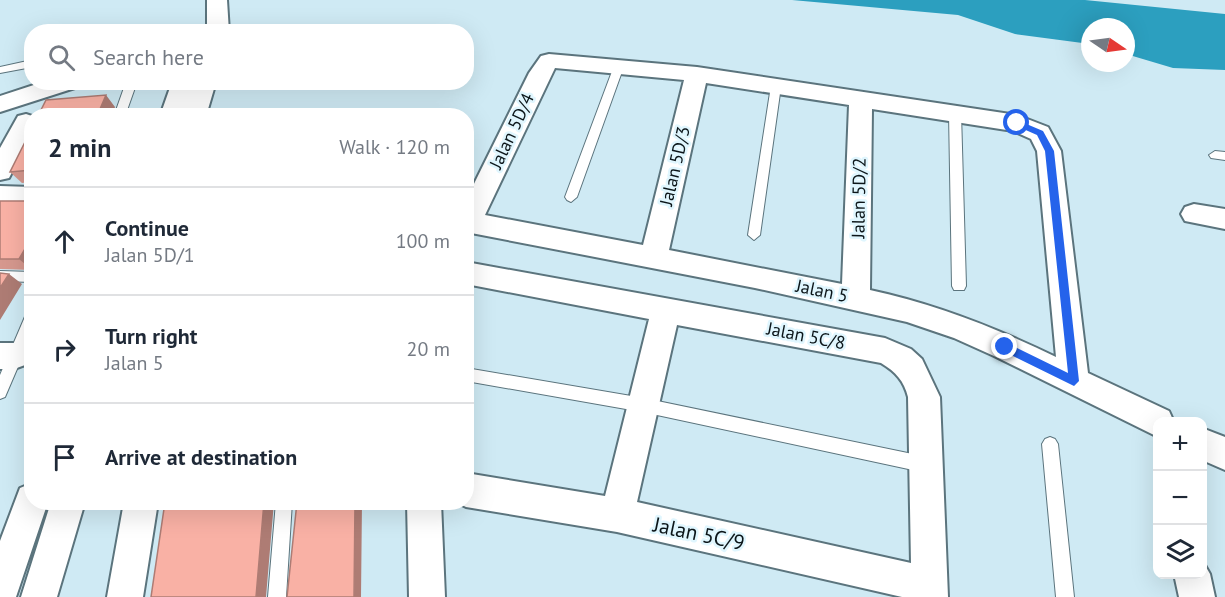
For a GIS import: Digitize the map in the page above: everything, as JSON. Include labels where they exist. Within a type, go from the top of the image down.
[{"type":"street","points":[[217,0],[217,24]]},
{"type":"street","name":"Jalan 5D/4","points":[[474,210],[540,73],[549,62],[570,60],[619,66]]},
{"type":"street","points":[[619,66],[697,74],[955,113],[1017,123],[1040,133],[1049,151],[1074,381]]},
{"type":"street","name":"Jalan 5D/3","points":[[654,257],[697,74]]},
{"type":"street","points":[[0,104],[45,90]]},
{"type":"street","points":[[175,108],[181,90]]},
{"type":"street","points":[[197,108],[202,90]]},
{"type":"street","name":"Jalan 5D/2","points":[[856,298],[861,99]]},
{"type":"street","points":[[0,171],[24,126]]},
{"type":"street","points":[[0,196],[24,196]]},
{"type":"street","points":[[1194,214],[1225,219]]},
{"type":"street","name":"Jalan 5","points":[[474,223],[654,257],[907,310],[962,328],[1153,420]]},
{"type":"street","name":"Jalan 5C/8","points":[[474,274],[885,351],[900,357],[921,382],[924,398],[930,591]]},
{"type":"street","points":[[617,515],[666,310]]},
{"type":"street","points":[[1207,445],[1225,454]]},
{"type":"street","name":"Jalan 5C/9","points":[[474,491],[617,515],[930,591]]},
{"type":"street","points":[[0,591],[28,510]]},
{"type":"street","points":[[39,597],[66,510]]},
{"type":"street","points":[[125,597],[140,510]]},
{"type":"street","points":[[424,510],[427,597]]},
{"type":"street","points":[[1193,579],[1197,597]]},
{"type":"lane","points":[[0,69],[24,64]]},
{"type":"lane","points":[[571,197],[619,66]]},
{"type":"lane","points":[[754,235],[776,86]]},
{"type":"lane","points":[[122,108],[129,90]]},
{"type":"lane","points":[[955,113],[959,286]]},
{"type":"lane","points":[[0,276],[24,277]]},
{"type":"lane","points":[[0,392],[7,356],[24,329]]},
{"type":"lane","points":[[474,375],[644,405],[927,465]]},
{"type":"lane","points":[[1050,444],[1065,597]]},
{"type":"lane","points":[[277,597],[283,510]]},
{"type":"water","points":[[792,0],[1085,0],[1225,14],[1225,70],[1173,68],[1135,57],[1135,18],[1081,18],[1081,43],[1015,34],[958,15]]},
{"type":"building","points":[[106,95],[100,108],[42,108],[46,100]]},
{"type":"building","points":[[24,144],[24,171],[10,172]]},
{"type":"building","points":[[0,201],[24,201],[24,251],[19,259],[0,259]]},
{"type":"building","points":[[0,273],[9,274],[0,288]]},
{"type":"building","points":[[164,510],[263,510],[256,597],[151,597]]},
{"type":"building","points":[[296,510],[355,510],[354,597],[287,597]]},
{"type":"route","points":[[1005,347],[1074,381],[1049,151],[1040,133],[1017,123]]}]
